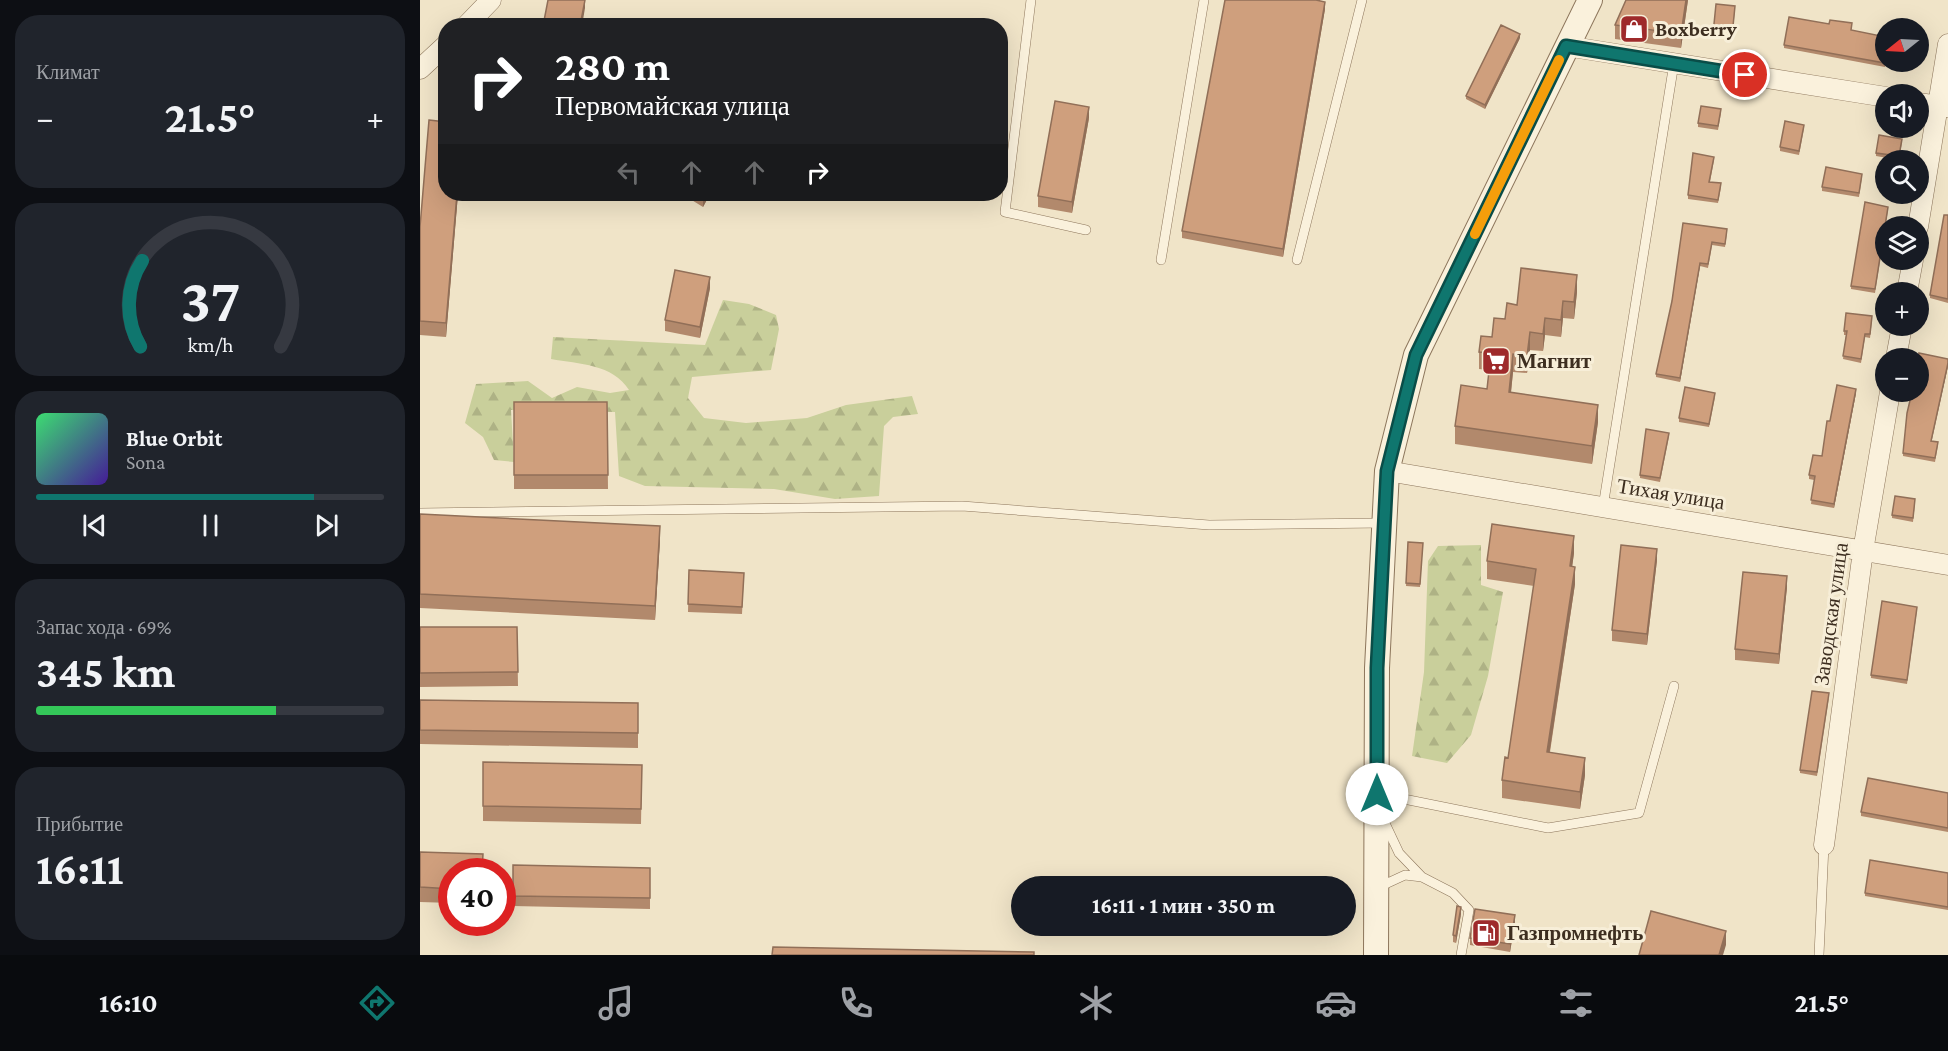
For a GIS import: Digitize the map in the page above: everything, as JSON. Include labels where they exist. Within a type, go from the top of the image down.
[{"type":"street","points":[[474,18],[491,0]]},
{"type":"street","points":[[1376,955],[1377,668],[1387,471],[1416,355],[1590,0]]},
{"type":"street","points":[[1920,216],[1944,106],[1948,44]]},
{"type":"street","points":[[1566,46],[1875,95]]},
{"type":"street","points":[[420,69],[438,52]]},
{"type":"street","points":[[1929,104],[1944,106]]},
{"type":"street","name":"Заводская улица","points":[[1824,844],[1863,551],[1888,402]]},
{"type":"street","name":"Тихая улица","points":[[1387,471],[1948,565]]},
{"type":"lane","points":[[1008,188],[1031,0]]},
{"type":"lane","points":[[1161,260],[1204,0]]},
{"type":"lane","points":[[1297,260],[1362,0]]},
{"type":"lane","points":[[1603,507],[1674,63]]},
{"type":"lane","points":[[1006,201],[1005,212],[1086,230]]},
{"type":"lane","points":[[420,513],[962,506],[1209,525],[1384,523]]},
{"type":"lane","points":[[1376,801],[1548,828],[1639,813],[1674,686]]},
{"type":"lane","points":[[1376,801],[1399,853],[1422,877],[1453,893],[1469,910],[1461,955]]},
{"type":"lane","points":[[1819,955],[1824,844]]},
{"type":"lane","points":[[1376,889],[1405,875],[1422,877]]},
{"type":"green space","points":[[723,300],[749,304],[776,315],[779,329],[771,370],[692,377],[688,398],[704,418],[746,423],[807,418],[846,405],[912,396],[918,414],[893,417],[884,426],[879,496],[835,499],[774,489],[645,486],[619,476],[615,412],[511,410],[514,462],[494,460],[483,437],[465,423],[476,384],[528,381],[552,398],[577,387],[610,393],[629,390],[622,381],[605,370],[551,359],[553,337],[705,345]]},
{"type":"green space","points":[[1481,545],[1481,585],[1503,592],[1488,676],[1471,735],[1447,763],[1412,756],[1424,672],[1428,561],[1438,546]]},
{"type":"building","points":[[548,0],[585,0],[582,18],[545,18]]},
{"type":"building","points":[[1225,0],[1316,0],[1325,2],[1283,249],[1182,231]]},
{"type":"building","points":[[1626,0],[1686,0],[1681,34],[1615,25]]},
{"type":"building","points":[[1716,4],[1735,6],[1732,36],[1713,34]]},
{"type":"building","points":[[1789,17],[1829,24],[1830,20],[1852,23],[1851,30],[1875,35],[1875,61],[1784,45]]},
{"type":"building","points":[[1501,25],[1520,34],[1485,105],[1466,96]]},
{"type":"building","points":[[1055,101],[1089,107],[1072,202],[1038,196]]},
{"type":"building","points":[[1701,106],[1721,109],[1718,126],[1698,123]]},
{"type":"building","points":[[429,120],[438,121],[438,201],[456,201],[446,323],[420,321],[420,227]]},
{"type":"building","points":[[1785,121],[1804,125],[1799,151],[1780,147]]},
{"type":"building","points":[[1878,138],[1902,139],[1900,150],[1876,150]]},
{"type":"building","points":[[1693,153],[1714,157],[1709,182],[1721,183],[1718,200],[1688,195]]},
{"type":"building","points":[[1826,167],[1862,174],[1859,193],[1822,187]]},
{"type":"building","points":[[1865,202],[1888,207],[1887,216],[1875,216],[1875,270],[1878,270],[1875,289],[1851,286]]},
{"type":"building","points":[[1944,215],[1948,215],[1948,299],[1930,295]]},
{"type":"building","points":[[1683,223],[1727,229],[1725,244],[1712,242],[1708,264],[1700,263],[1680,378],[1656,374],[1672,301]]},
{"type":"building","points":[[1521,268],[1577,275],[1574,302],[1563,301],[1561,320],[1545,318],[1543,334],[1530,332],[1527,356],[1513,354],[1509,392],[1598,405],[1592,446],[1455,426],[1461,385],[1487,389],[1491,353],[1479,352],[1481,336],[1492,337],[1494,318],[1505,319],[1507,303],[1517,305]]},
{"type":"building","points":[[675,270],[710,277],[700,327],[665,320]]},
{"type":"building","points":[[1846,313],[1872,316],[1870,334],[1865,334],[1861,359],[1843,356],[1847,331],[1844,331]]},
{"type":"building","points":[[1929,355],[1948,359],[1931,441],[1938,442],[1935,458],[1903,453],[1910,402],[1929,402]]},
{"type":"building","points":[[1837,385],[1856,389],[1834,504],[1811,500],[1815,476],[1809,475],[1813,455],[1822,456],[1827,421],[1830,421]]},
{"type":"building","points":[[1685,387],[1715,393],[1709,424],[1679,418]]},
{"type":"building","points":[[514,402],[607,402],[608,475],[514,475]]},
{"type":"building","points":[[1646,429],[1669,433],[1660,478],[1640,475]]},
{"type":"building","points":[[1895,496],[1915,499],[1913,518],[1892,515]]},
{"type":"building","points":[[420,514],[660,526],[655,606],[420,594]]},
{"type":"building","points":[[1492,524],[1574,536],[1570,566],[1575,567],[1547,752],[1585,758],[1580,792],[1502,780],[1505,757],[1508,758],[1536,569],[1487,561]]},
{"type":"building","points":[[1408,542],[1423,543],[1420,584],[1406,583]]},
{"type":"building","points":[[1621,545],[1657,549],[1647,634],[1612,630]]},
{"type":"building","points":[[689,570],[744,573],[742,607],[688,604]]},
{"type":"building","points":[[1743,572],[1787,576],[1779,654],[1735,649]]},
{"type":"building","points":[[1882,601],[1917,607],[1907,680],[1871,675]]},
{"type":"building","points":[[420,627],[517,627],[518,672],[420,673]]},
{"type":"building","points":[[1812,691],[1829,693],[1817,772],[1800,770]]},
{"type":"building","points":[[420,700],[638,703],[638,733],[420,730]]},
{"type":"building","points":[[483,762],[642,765],[641,809],[483,806]]},
{"type":"building","points":[[1868,778],[1948,793],[1948,828],[1861,812]]},
{"type":"building","points":[[420,852],[483,854],[483,858],[438,858],[438,888],[420,887]]},
{"type":"building","points":[[1870,860],[1948,873],[1948,907],[1865,893]]},
{"type":"building","points":[[516,865],[650,868],[650,898],[516,896]]},
{"type":"building","points":[[1457,906],[1461,907],[1456,936],[1453,935]]},
{"type":"building","points":[[1475,909],[1515,915],[1510,944],[1470,938]]},
{"type":"building","points":[[1651,911],[1726,931],[1719,955],[1639,955]]},
{"type":"building","points":[[773,947],[1034,952],[1034,955],[772,955]]},
{"type":"slow traffic","points":[[1475,234],[1559,60]]},
{"type":"place","name":"Boxberry","points":[[1634,29]]},
{"type":"place","name":"Магнит","points":[[1496,361]]},
{"type":"place","name":"Газпромнефть","points":[[1486,933]]},
{"type":"route","points":[[1377,794],[1377,668],[1387,471],[1416,355],[1566,46],[1745,75]]}]
